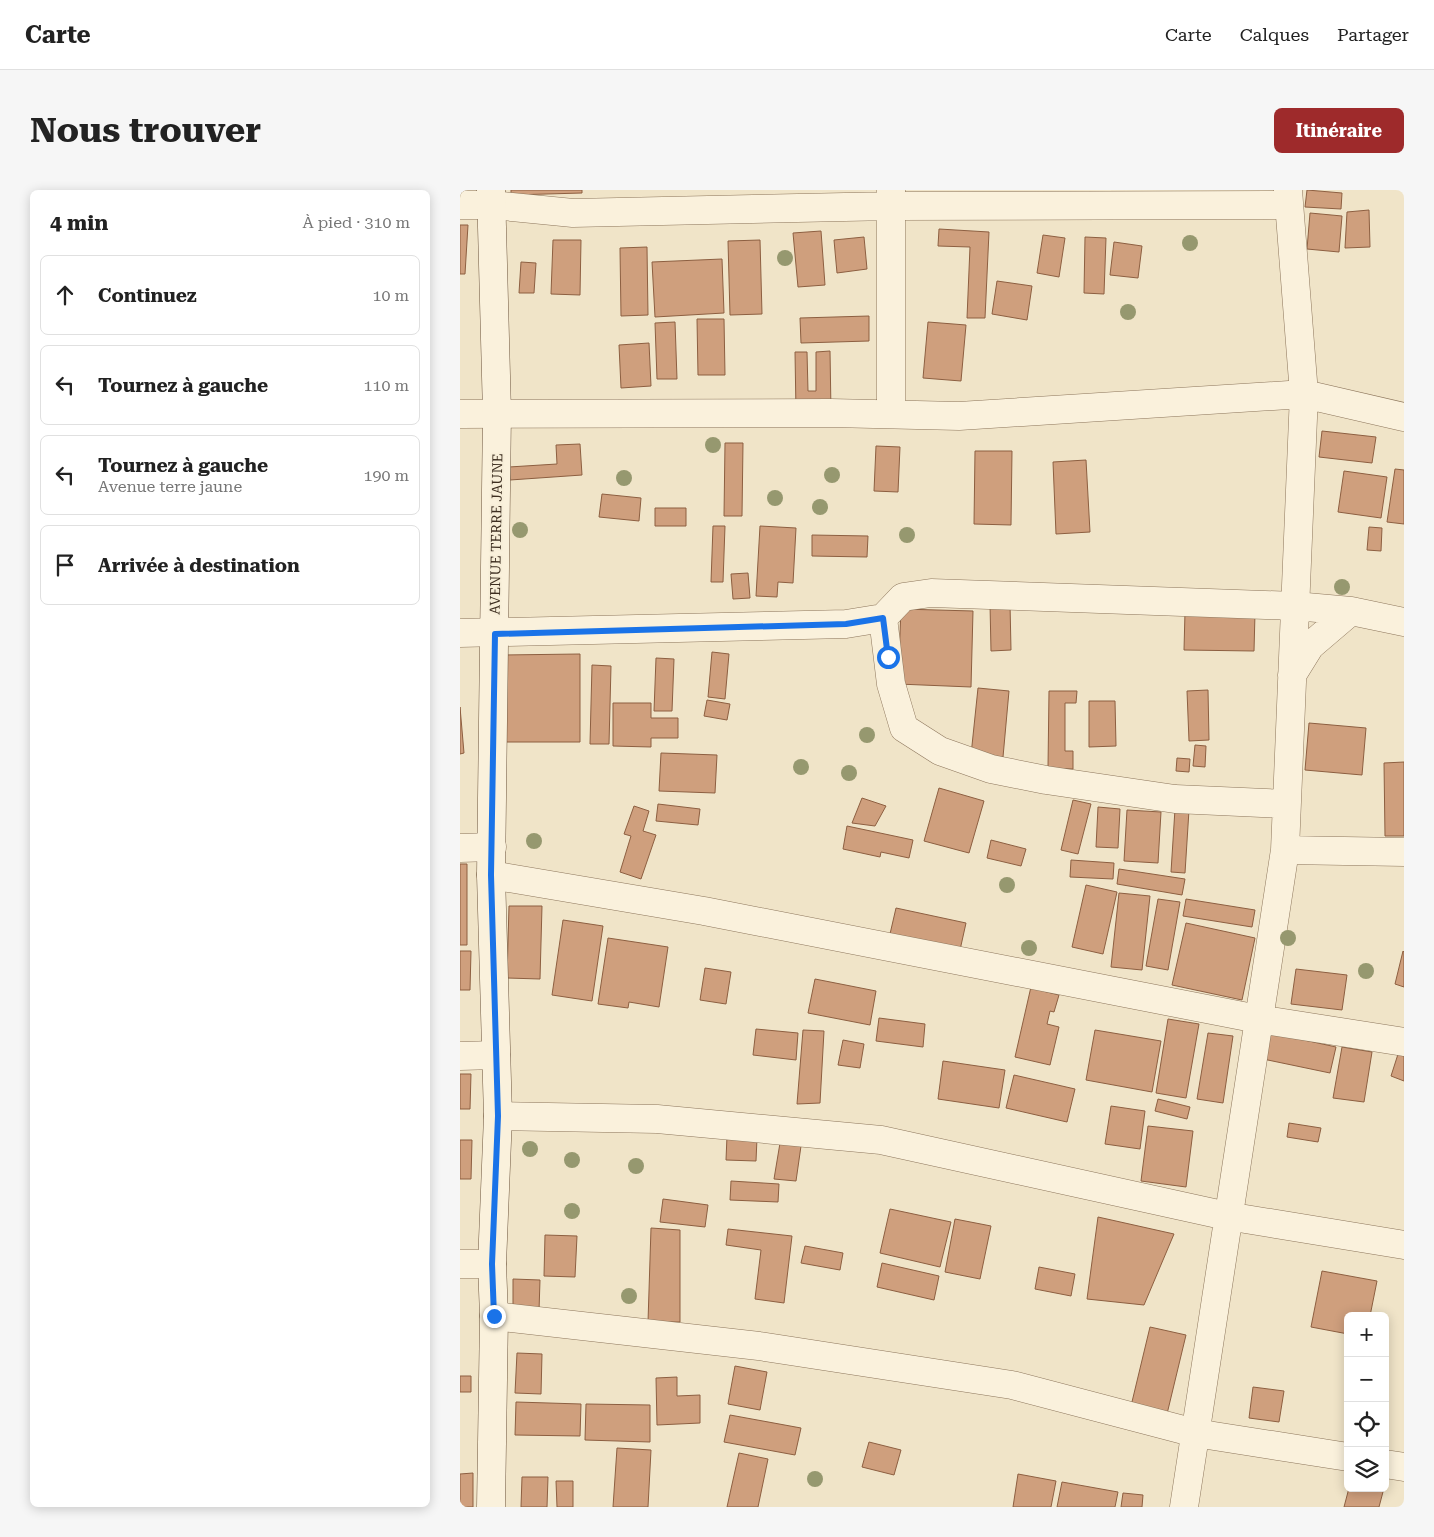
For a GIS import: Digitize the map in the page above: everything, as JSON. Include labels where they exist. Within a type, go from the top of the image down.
[{"type":"street","points":[[460,205],[492,197],[573,213],[891,198],[1288,197],[1304,394],[1285,850],[1227,1216],[1184,1507]]},
{"type":"street","name":"AVENUE TERRE JAUNE","points":[[490,1507],[494,1316],[492,1264],[498,1116],[491,875],[497,413],[492,197]]},
{"type":"street","points":[[891,198],[891,414]]},
{"type":"street","points":[[460,414],[891,414],[959,416],[1304,394],[1404,417]]},
{"type":"street","points":[[460,634],[846,624],[883,618],[903,597],[931,593],[1295,606],[1351,611],[1404,622]]},
{"type":"street","points":[[1292,676],[1310,646],[1351,611]]},
{"type":"street","points":[[883,618],[891,684],[904,728],[940,751],[991,769],[1046,780],[1175,799],[1286,804]]},
{"type":"street","points":[[460,848],[492,848]]},
{"type":"street","points":[[1285,850],[1404,852]]},
{"type":"street","points":[[491,875],[704,911],[1258,1019],[1404,1042]]},
{"type":"street","points":[[460,1056],[496,1055]]},
{"type":"street","points":[[498,1116],[657,1119],[881,1140],[1227,1216],[1404,1245]]},
{"type":"street","points":[[460,1264],[492,1264]]},
{"type":"street","points":[[494,1316],[759,1346],[1012,1385],[1195,1433],[1344,1456]]},
{"type":"street","points":[[1389,1465],[1404,1467]]},
{"type":"building","points":[[511,190],[582,190],[582,193],[511,195]]},
{"type":"building","points":[[1307,190],[1342,193],[1341,209],[1305,207]]},
{"type":"building","points":[[1369,210],[1370,247],[1345,248],[1347,212]]},
{"type":"building","points":[[1310,213],[1342,216],[1339,252],[1307,249]]},
{"type":"building","points":[[460,225],[468,225],[465,274],[460,274]]},
{"type":"building","points":[[939,229],[989,232],[985,318],[967,318],[970,247],[938,246]]},
{"type":"building","points":[[821,231],[825,285],[798,287],[793,233]]},
{"type":"building","points":[[1043,235],[1065,238],[1059,277],[1037,273]]},
{"type":"building","points":[[864,237],[867,269],[837,273],[834,240]]},
{"type":"building","points":[[1085,237],[1106,238],[1104,294],[1084,293]]},
{"type":"building","points":[[553,240],[581,240],[580,295],[551,294]]},
{"type":"building","points":[[760,240],[762,314],[730,315],[728,241]]},
{"type":"building","points":[[1114,242],[1142,246],[1138,278],[1110,275]]},
{"type":"building","points":[[647,247],[648,315],[621,316],[620,248]]},
{"type":"building","points":[[722,259],[724,313],[655,317],[652,262]]},
{"type":"building","points":[[521,262],[536,263],[534,293],[519,293]]},
{"type":"building","points":[[997,281],[1032,286],[1027,320],[992,314]]},
{"type":"building","points":[[869,316],[869,341],[801,343],[800,318]]},
{"type":"building","points":[[697,319],[724,319],[725,375],[698,375]]},
{"type":"building","points":[[675,322],[677,379],[657,379],[655,323]]},
{"type":"building","points":[[928,322],[966,325],[961,381],[923,378]]},
{"type":"building","points":[[649,343],[651,386],[621,388],[619,345]]},
{"type":"building","points":[[830,351],[831,412],[796,412],[795,352],[807,352],[808,391],[816,391],[816,352]]},
{"type":"building","points":[[1322,431],[1376,437],[1372,463],[1319,457]]},
{"type":"building","points":[[725,443],[743,443],[742,516],[724,516]]},
{"type":"building","points":[[580,444],[582,475],[510,480],[509,467],[557,464],[556,445]]},
{"type":"building","points":[[876,446],[900,447],[898,492],[874,491]]},
{"type":"building","points":[[975,451],[1012,451],[1011,525],[974,524]]},
{"type":"building","points":[[1086,460],[1090,532],[1056,534],[1053,462]]},
{"type":"building","points":[[1395,469],[1404,470],[1404,524],[1387,522]]},
{"type":"building","points":[[1344,471],[1387,477],[1381,518],[1338,512]]},
{"type":"building","points":[[602,494],[641,498],[639,521],[599,517]]},
{"type":"building","points":[[655,508],[686,508],[686,526],[655,526]]},
{"type":"building","points":[[713,526],[725,526],[723,582],[711,582]]},
{"type":"building","points":[[760,526],[796,528],[793,583],[778,582],[777,597],[756,596]]},
{"type":"building","points":[[1369,527],[1382,528],[1381,551],[1367,550]]},
{"type":"building","points":[[812,535],[868,536],[867,557],[812,556]]},
{"type":"building","points":[[748,573],[750,598],[733,599],[731,574]]},
{"type":"building","points":[[990,604],[1010,604],[1011,650],[991,651]]},
{"type":"building","points":[[901,609],[973,611],[971,687],[898,684]]},
{"type":"building","points":[[1185,612],[1255,613],[1254,651],[1184,650]]},
{"type":"building","points":[[712,652],[729,654],[725,699],[708,697]]},
{"type":"building","points":[[580,654],[580,742],[503,742],[503,655]]},
{"type":"building","points":[[656,658],[674,659],[672,711],[654,711]]},
{"type":"building","points":[[592,665],[611,666],[609,744],[590,744]]},
{"type":"building","points":[[978,688],[1009,691],[1003,757],[971,755]]},
{"type":"building","points":[[1208,690],[1209,740],[1189,741],[1187,691]]},
{"type":"building","points":[[1049,691],[1077,691],[1076,703],[1065,703],[1065,751],[1073,751],[1073,769],[1048,768]]},
{"type":"building","points":[[707,700],[730,704],[727,720],[704,716]]},
{"type":"building","points":[[1089,701],[1115,701],[1116,746],[1089,747]]},
{"type":"building","points":[[613,703],[651,703],[651,718],[678,718],[678,738],[651,738],[651,747],[613,746]]},
{"type":"building","points":[[460,707],[464,753],[460,754]]},
{"type":"building","points":[[1309,723],[1366,728],[1362,775],[1305,770]]},
{"type":"building","points":[[1195,745],[1206,746],[1205,767],[1193,766]]},
{"type":"building","points":[[661,753],[717,755],[715,793],[659,791]]},
{"type":"building","points":[[1177,758],[1190,759],[1189,772],[1176,771]]},
{"type":"building","points":[[1404,762],[1404,836],[1385,836],[1384,763]]},
{"type":"building","points":[[939,788],[984,801],[969,853],[924,841]]},
{"type":"building","points":[[862,798],[886,806],[875,826],[852,823]]},
{"type":"building","points":[[1073,800],[1091,804],[1078,854],[1061,850]]},
{"type":"building","points":[[658,804],[700,809],[698,825],[656,821]]},
{"type":"building","points":[[634,806],[649,811],[643,831],[656,835],[641,879],[620,872],[631,836],[624,834]]},
{"type":"building","points":[[1098,807],[1120,809],[1118,848],[1096,847]]},
{"type":"building","points":[[1175,809],[1189,810],[1185,873],[1171,872]]},
{"type":"building","points":[[1127,810],[1161,812],[1158,863],[1124,861]]},
{"type":"building","points":[[847,826],[913,840],[909,858],[881,852],[880,857],[843,849]]},
{"type":"building","points":[[991,840],[1026,849],[1021,866],[987,858]]},
{"type":"building","points":[[1071,860],[1114,863],[1113,879],[1070,877]]},
{"type":"building","points":[[460,864],[467,864],[467,945],[460,945]]},
{"type":"building","points":[[1119,869],[1185,879],[1182,895],[1117,884]]},
{"type":"building","points":[[1086,885],[1117,892],[1103,954],[1072,947]]},
{"type":"building","points":[[1119,893],[1150,896],[1142,970],[1111,967]]},
{"type":"building","points":[[1158,899],[1180,902],[1168,970],[1146,966]]},
{"type":"building","points":[[1186,899],[1255,910],[1252,927],[1183,916]]},
{"type":"building","points":[[509,906],[542,906],[540,979],[507,978]]},
{"type":"building","points":[[896,908],[966,923],[960,950],[890,934]]},
{"type":"building","points":[[563,920],[603,926],[592,1001],[552,995]]},
{"type":"building","points":[[1186,923],[1255,938],[1242,1000],[1172,985]]},
{"type":"building","points":[[608,938],[668,947],[659,1007],[629,1002],[628,1008],[598,1004]]},
{"type":"building","points":[[460,951],[471,951],[470,990],[460,990]]},
{"type":"building","points":[[1404,952],[1404,987],[1395,984]]},
{"type":"building","points":[[705,968],[731,972],[726,1004],[700,1000]]},
{"type":"building","points":[[1296,969],[1347,975],[1342,1010],[1291,1004]]},
{"type":"building","points":[[1033,978],[1046,980],[1043,991],[1059,995],[1054,1012],[1050,1011],[1047,1024],[1059,1027],[1050,1065],[1015,1057]]},
{"type":"building","points":[[815,979],[876,991],[870,1025],[808,1013]]},
{"type":"building","points":[[879,1018],[925,1024],[923,1047],[876,1041]]},
{"type":"building","points":[[1168,1019],[1199,1024],[1186,1098],[1156,1093]]},
{"type":"building","points":[[756,1029],[798,1033],[796,1060],[753,1055]]},
{"type":"building","points":[[803,1030],[824,1031],[820,1103],[797,1104]]},
{"type":"building","points":[[1095,1030],[1161,1041],[1152,1092],[1086,1080]]},
{"type":"building","points":[[1268,1032],[1336,1047],[1330,1073],[1263,1059]]},
{"type":"building","points":[[1208,1033],[1233,1036],[1223,1103],[1197,1099]]},
{"type":"building","points":[[843,1040],[864,1044],[860,1068],[838,1065]]},
{"type":"building","points":[[1342,1047],[1372,1052],[1364,1102],[1333,1098]]},
{"type":"building","points":[[1399,1051],[1404,1052],[1404,1081],[1391,1076]]},
{"type":"building","points":[[943,1061],[1005,1070],[999,1108],[938,1099]]},
{"type":"building","points":[[460,1074],[471,1074],[470,1109],[460,1109]]},
{"type":"building","points":[[1014,1075],[1075,1089],[1067,1122],[1006,1108]]},
{"type":"building","points":[[1158,1099],[1190,1107],[1187,1119],[1155,1111]]},
{"type":"building","points":[[1111,1106],[1145,1111],[1140,1149],[1105,1144]]},
{"type":"building","points":[[1289,1123],[1321,1128],[1318,1142],[1287,1137]]},
{"type":"building","points":[[1148,1126],[1193,1131],[1186,1187],[1141,1181]]},
{"type":"building","points":[[727,1136],[757,1138],[756,1161],[726,1160]]},
{"type":"building","points":[[460,1140],[472,1140],[471,1179],[460,1179]]},
{"type":"building","points":[[780,1143],[801,1146],[796,1181],[774,1179]]},
{"type":"building","points":[[731,1181],[779,1184],[778,1202],[730,1200]]},
{"type":"building","points":[[663,1199],[708,1205],[705,1227],[660,1222]]},
{"type":"building","points":[[890,1209],[951,1222],[940,1267],[880,1253]]},
{"type":"building","points":[[1098,1217],[1174,1234],[1144,1305],[1087,1299]]},
{"type":"building","points":[[955,1219],[991,1226],[980,1279],[945,1272]]},
{"type":"building","points":[[651,1228],[680,1230],[680,1322],[648,1322]]},
{"type":"building","points":[[728,1229],[792,1236],[784,1303],[755,1299],[761,1250],[726,1245]]},
{"type":"building","points":[[545,1235],[577,1236],[575,1277],[544,1276]]},
{"type":"building","points":[[805,1246],[843,1253],[840,1270],[801,1263]]},
{"type":"building","points":[[882,1263],[939,1276],[934,1300],[877,1287]]},
{"type":"building","points":[[1039,1267],[1075,1274],[1071,1296],[1035,1289]]},
{"type":"building","points":[[1322,1271],[1377,1281],[1371,1312],[1344,1312],[1344,1333],[1311,1327]]},
{"type":"building","points":[[513,1279],[540,1280],[539,1311],[513,1311]]},
{"type":"building","points":[[1150,1327],[1186,1335],[1167,1414],[1131,1406]]},
{"type":"building","points":[[517,1353],[542,1354],[541,1394],[515,1393]]},
{"type":"building","points":[[735,1366],[767,1372],[760,1410],[728,1404]]},
{"type":"building","points":[[460,1376],[471,1376],[471,1392],[460,1392]]},
{"type":"building","points":[[677,1377],[677,1396],[700,1395],[700,1423],[657,1425],[656,1378]]},
{"type":"building","points":[[1253,1387],[1284,1391],[1279,1422],[1249,1418]]},
{"type":"building","points":[[516,1402],[581,1404],[580,1436],[515,1435]]},
{"type":"building","points":[[586,1404],[650,1405],[650,1442],[585,1440]]},
{"type":"building","points":[[730,1415],[801,1428],[795,1455],[724,1442]]},
{"type":"building","points":[[869,1442],[901,1450],[894,1475],[862,1467]]},
{"type":"building","points":[[617,1448],[651,1450],[648,1507],[613,1507]]},
{"type":"building","points":[[739,1453],[768,1459],[758,1507],[727,1507]]},
{"type":"building","points":[[473,1473],[473,1507],[460,1507],[460,1474]]},
{"type":"building","points":[[1018,1474],[1056,1481],[1051,1507],[1013,1507]]},
{"type":"building","points":[[522,1477],[548,1477],[547,1507],[521,1507]]},
{"type":"building","points":[[556,1481],[573,1481],[573,1507],[557,1507]]},
{"type":"building","points":[[1062,1482],[1118,1492],[1115,1507],[1057,1507]]},
{"type":"building","points":[[1348,1492],[1383,1492],[1379,1507],[1344,1507]]},
{"type":"building","points":[[1123,1493],[1143,1495],[1142,1507],[1121,1507]]},
{"type":"route","points":[[494,1316],[492,1264],[498,1116],[491,875],[495,634],[846,624],[883,618],[888,657]]}]
